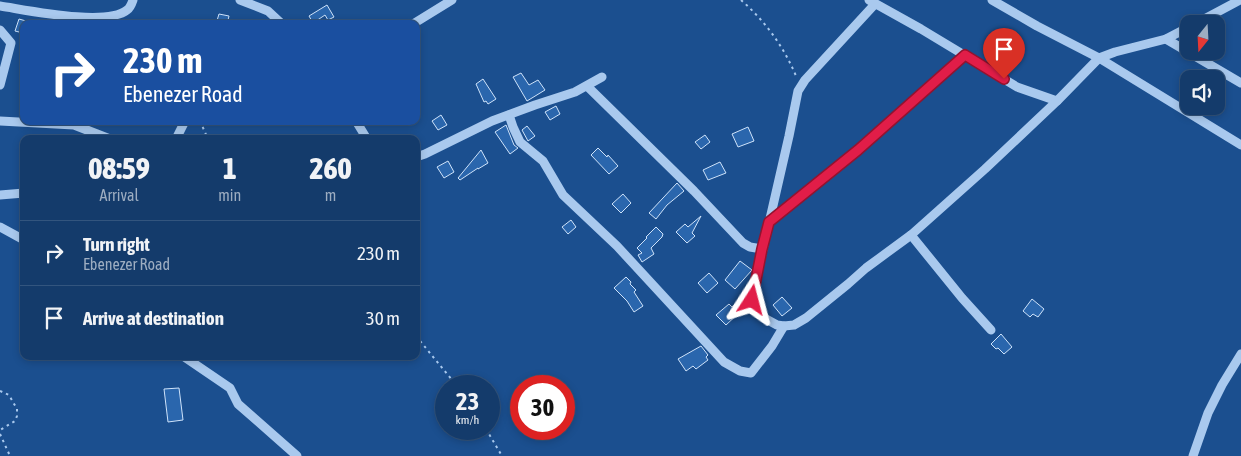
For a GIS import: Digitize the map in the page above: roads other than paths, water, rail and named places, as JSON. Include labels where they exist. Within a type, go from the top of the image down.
[{"type":"street","points":[[0,6],[92,18],[118,14],[127,10],[133,0]]},
{"type":"street","points":[[240,0],[268,11],[278,20]]},
{"type":"street","points":[[420,20],[452,0]]},
{"type":"street","points":[[992,0],[1036,26],[1099,58],[1241,145]]},
{"type":"street","points":[[1212,15],[1240,0]]},
{"type":"street","points":[[1057,101],[1017,87],[872,2],[800,86],[762,249],[752,300],[756,308],[766,319],[777,325],[794,325],[806,318],[873,262],[911,235],[985,169],[1057,101],[1099,58],[1114,52],[1166,39],[1180,32]]},
{"type":"street","points":[[0,30],[11,43],[0,85]]},
{"type":"street","points":[[1166,39],[1241,83]]},
{"type":"street","points":[[769,222],[858,150],[965,55]]},
{"type":"street","points":[[420,156],[492,121],[575,92],[602,77]]},
{"type":"street","points":[[587,86],[694,191],[743,244],[762,249]]},
{"type":"street","points":[[509,115],[520,142],[543,161],[563,195],[617,246],[724,362],[740,372],[751,373],[772,346],[784,326]]},
{"type":"street","points":[[0,121],[20,122]]},
{"type":"street","points":[[74,125],[100,135]]},
{"type":"street","points":[[0,195],[20,194]]},
{"type":"street","points":[[0,227],[20,238]]},
{"type":"street","points":[[911,235],[962,298],[991,330]]},
{"type":"street","points":[[1193,456],[1208,413],[1241,354]]},
{"type":"street","points":[[189,360],[230,388],[238,404],[297,456]]}]
